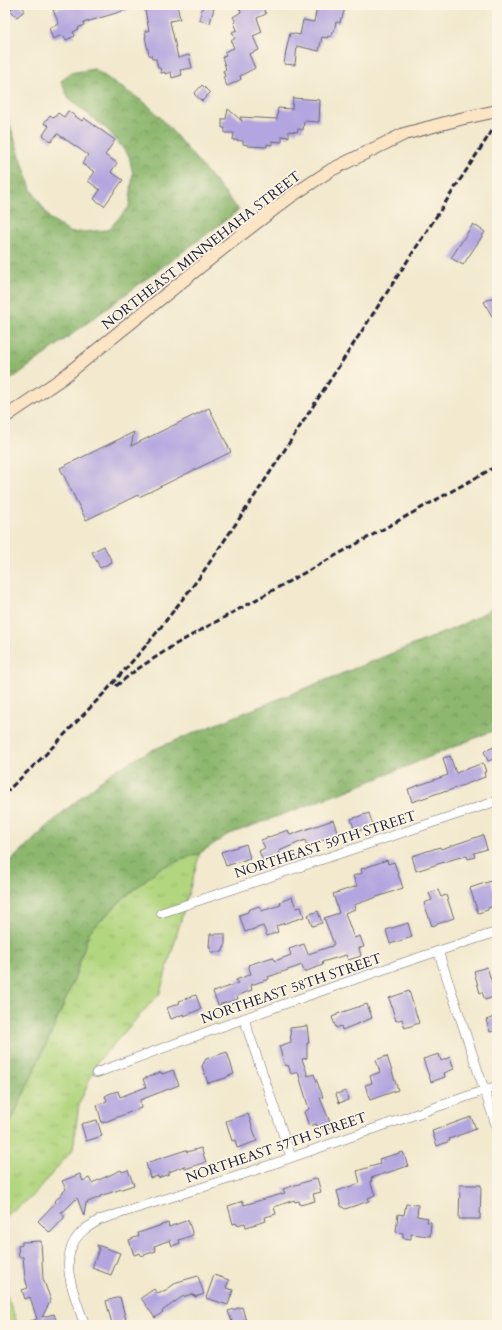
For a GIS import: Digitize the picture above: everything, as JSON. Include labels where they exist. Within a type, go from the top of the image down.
[{"type":"main road","name":"NORTHEAST MINNEHAHA STREET","points":[[5,417],[61,379],[221,250],[290,197],[331,170],[404,134],[497,111]]},
{"type":"street","name":"NORTHEAST 59TH STREET","points":[[161,913],[497,801]]},
{"type":"street","name":"NORTHEAST 58TH STREET","points":[[96,1073],[244,1019],[438,951],[497,932]]},
{"type":"street","points":[[438,951],[497,1128]]},
{"type":"street","points":[[244,1019],[291,1157]]},
{"type":"street","name":"NORTHEAST 57TH STREET","points":[[85,1325],[70,1280],[68,1260],[72,1246],[83,1231],[99,1220],[238,1176],[497,1086]]},
{"type":"green space","points":[[94,69],[148,105],[161,118],[239,210],[5,384],[5,110],[31,189],[50,219],[70,233],[108,230],[129,207],[133,174],[129,156],[108,130],[69,99],[61,81],[70,73]]},
{"type":"green space","points":[[497,606],[497,729],[354,788],[227,835],[200,853],[160,868],[125,897],[89,932],[74,980],[5,1135],[5,866],[62,813],[113,771],[152,750],[455,628]]},
{"type":"green space","points":[[200,853],[160,993],[98,1061],[79,1104],[73,1149],[32,1197],[6,1215],[5,1219],[5,1135],[74,980],[89,932],[125,897],[160,868]]},
{"type":"green space","points":[[5,1291],[18,1325],[5,1325]]},
{"type":"building","points":[[15,5],[20,5],[25,10],[17,17],[10,10]]},
{"type":"building","points":[[66,5],[136,5],[136,7],[83,23],[84,25],[73,32],[75,36],[66,40],[62,35],[53,39],[49,28],[59,24],[53,10]]},
{"type":"building","points":[[144,5],[177,5],[180,19],[170,22],[178,58],[189,55],[192,68],[180,70],[182,75],[172,78],[171,72],[165,74],[165,72],[161,73],[156,59],[152,59],[151,55],[149,55],[145,31],[149,31]]},
{"type":"building","points":[[203,5],[215,5],[210,23],[199,20]]},
{"type":"building","points":[[238,5],[262,5],[266,14],[257,18],[262,32],[253,36],[259,50],[249,54],[255,68],[240,76],[241,79],[238,81],[227,86],[223,77],[225,76],[223,71],[226,69],[222,57],[226,55],[224,52],[234,48],[231,41],[235,38],[232,32],[237,30],[234,22],[236,22],[233,17],[241,12]]},
{"type":"building","points":[[327,5],[346,5],[340,23],[336,22],[334,32],[332,32],[331,37],[322,37],[319,51],[297,46],[295,65],[284,64],[290,33],[300,35],[303,20],[314,22],[317,7],[326,9]]},
{"type":"building","points":[[202,85],[210,93],[202,101],[194,94]]},
{"type":"building","points":[[293,98],[320,100],[319,122],[304,121],[303,130],[298,129],[297,132],[289,131],[289,137],[282,136],[282,142],[272,141],[272,145],[267,144],[267,147],[248,146],[243,144],[243,141],[233,140],[234,133],[225,133],[225,128],[222,128],[222,119],[226,119],[228,109],[242,121],[240,117],[277,119],[278,108],[292,109]]},
{"type":"building","points":[[68,111],[82,121],[84,118],[115,140],[105,155],[117,163],[111,172],[123,180],[104,206],[94,199],[100,190],[88,181],[95,172],[82,164],[88,155],[58,134],[51,142],[43,135],[49,126],[44,123],[50,115],[54,118],[58,113],[64,117]]},
{"type":"building","points":[[473,224],[485,232],[463,265],[451,258]]},
{"type":"building","points":[[497,295],[497,325],[484,302]]},
{"type":"building","points":[[209,408],[231,452],[139,497],[138,495],[86,520],[60,468],[134,432],[131,446]]},
{"type":"building","points":[[104,546],[112,562],[100,568],[92,552]]},
{"type":"building","points":[[497,746],[497,758],[488,761],[484,751]]},
{"type":"building","points":[[450,756],[456,773],[483,763],[486,772],[484,772],[485,777],[445,792],[444,791],[412,802],[408,789],[448,775],[443,758]]},
{"type":"building","points":[[369,813],[373,826],[355,832],[351,819]]},
{"type":"building","points":[[333,820],[338,834],[307,846],[305,840],[279,851],[280,854],[263,861],[259,851],[265,848],[261,840],[288,830],[290,835]]},
{"type":"building","points":[[483,835],[487,849],[474,853],[475,857],[468,859],[467,856],[457,858],[416,871],[412,856],[440,847],[441,849]]},
{"type":"building","points":[[246,844],[250,858],[226,866],[221,852]]},
{"type":"building","points":[[387,860],[388,864],[394,862],[403,888],[354,905],[355,909],[345,913],[354,938],[360,936],[364,947],[359,948],[361,956],[348,960],[346,955],[322,962],[323,965],[304,972],[302,965],[268,977],[269,979],[251,985],[252,990],[237,996],[238,999],[218,1005],[213,992],[238,983],[236,980],[251,974],[248,965],[273,957],[275,961],[291,955],[289,949],[304,944],[308,954],[332,946],[334,944],[324,918],[339,913],[333,894],[357,886],[353,876],[362,873],[361,869]]},
{"type":"building","points":[[491,881],[497,898],[497,905],[478,913],[470,888]]},
{"type":"building","points":[[438,890],[441,897],[446,895],[454,918],[432,926],[424,903],[432,900],[429,893]]},
{"type":"building","points":[[292,897],[296,908],[301,907],[304,917],[276,926],[278,932],[267,936],[263,926],[245,932],[239,915],[259,906],[261,911],[281,905],[280,902]]},
{"type":"building","points":[[318,911],[322,923],[312,926],[308,915]]},
{"type":"building","points":[[408,923],[412,937],[390,944],[386,930]]},
{"type":"building","points":[[210,934],[225,934],[225,948],[223,948],[223,952],[211,952],[211,947],[209,947]]},
{"type":"building","points":[[487,967],[493,986],[497,985],[497,996],[485,1000],[482,992],[480,993],[474,971]]},
{"type":"building","points":[[409,991],[419,1023],[405,1028],[402,1019],[396,1021],[389,998]]},
{"type":"building","points":[[196,995],[201,1009],[184,1016],[184,1014],[171,1019],[167,1008],[180,1003],[179,1001]]},
{"type":"building","points":[[367,1004],[372,1018],[342,1030],[341,1026],[336,1028],[332,1017]]},
{"type":"building","points":[[497,1016],[497,1030],[490,1032],[486,1020]]},
{"type":"building","points":[[307,1026],[309,1043],[307,1043],[307,1058],[302,1059],[308,1076],[314,1074],[323,1097],[320,1098],[332,1127],[324,1130],[322,1125],[317,1126],[316,1124],[309,1126],[304,1112],[309,1109],[298,1072],[291,1074],[288,1065],[285,1066],[279,1046],[291,1042],[290,1028]]},
{"type":"building","points":[[227,1052],[234,1074],[208,1083],[202,1066],[206,1059]]},
{"type":"building","points":[[439,1054],[441,1061],[450,1057],[454,1069],[444,1073],[445,1077],[431,1082],[423,1059]]},
{"type":"building","points":[[387,1056],[398,1090],[370,1100],[365,1085],[372,1083],[370,1076],[380,1072],[376,1060]]},
{"type":"building","points":[[173,1070],[179,1085],[140,1100],[141,1108],[102,1123],[97,1105],[107,1101],[105,1096],[118,1091],[120,1097],[146,1087],[143,1079],[161,1072],[162,1074]]},
{"type":"building","points":[[346,1091],[348,1100],[339,1103],[336,1094]]},
{"type":"building","points":[[248,1114],[257,1141],[237,1148],[235,1140],[232,1141],[226,1121]]},
{"type":"building","points":[[471,1117],[476,1129],[449,1139],[450,1141],[437,1146],[432,1131]]},
{"type":"building","points":[[97,1120],[102,1136],[86,1141],[81,1124]]},
{"type":"building","points":[[201,1148],[206,1162],[185,1169],[184,1166],[158,1178],[158,1176],[150,1178],[146,1163],[186,1150],[187,1152]]},
{"type":"building","points":[[403,1152],[408,1166],[371,1178],[372,1181],[370,1181],[375,1195],[368,1198],[369,1201],[345,1209],[341,1206],[337,1191],[360,1183],[357,1171],[380,1164],[379,1159]]},
{"type":"building","points":[[121,1170],[122,1172],[128,1170],[134,1185],[100,1196],[86,1203],[84,1216],[77,1198],[64,1211],[61,1212],[64,1215],[64,1218],[50,1233],[38,1221],[66,1189],[62,1181],[80,1174],[83,1181],[89,1178],[92,1183]]},
{"type":"building","points":[[317,1178],[321,1192],[313,1194],[315,1201],[300,1205],[299,1201],[295,1202],[294,1200],[274,1207],[276,1214],[265,1217],[266,1221],[246,1227],[245,1223],[237,1225],[236,1223],[233,1224],[228,1206],[243,1201],[244,1205],[285,1193],[283,1189]]},
{"type":"building","points":[[460,1185],[481,1185],[480,1219],[459,1219]]},
{"type":"building","points":[[406,1204],[418,1205],[417,1216],[428,1218],[427,1222],[431,1222],[430,1236],[411,1234],[411,1239],[403,1238],[403,1233],[396,1232],[398,1214],[404,1215]]},
{"type":"building","points":[[188,1220],[193,1235],[179,1240],[180,1243],[172,1246],[170,1240],[154,1246],[156,1251],[141,1256],[140,1253],[134,1255],[129,1240],[139,1236],[138,1233],[168,1223],[169,1227]]},
{"type":"building","points":[[41,1241],[43,1279],[51,1300],[42,1317],[54,1314],[58,1325],[24,1325],[24,1323],[37,1319],[30,1297],[25,1299],[22,1290],[28,1288],[25,1278],[23,1257],[19,1257],[18,1246],[22,1245],[22,1242]]},
{"type":"building","points":[[97,1245],[120,1253],[111,1275],[92,1268],[99,1249]]},
{"type":"building","points":[[214,1275],[229,1280],[226,1288],[233,1290],[228,1305],[206,1298]]},
{"type":"building","points":[[198,1276],[204,1294],[195,1297],[192,1294],[182,1297],[162,1311],[163,1312],[155,1318],[141,1298],[154,1289],[157,1293],[166,1290],[177,1282]]},
{"type":"building","points":[[120,1297],[126,1320],[112,1324],[106,1301]]},
{"type":"building","points":[[242,1307],[247,1325],[233,1325],[228,1311]]},
{"type":"railway","points":[[5,793],[45,755],[108,689],[150,641],[199,578],[256,494],[497,123]]},
{"type":"railway","points":[[116,686],[136,670],[176,644],[497,466]]}]
